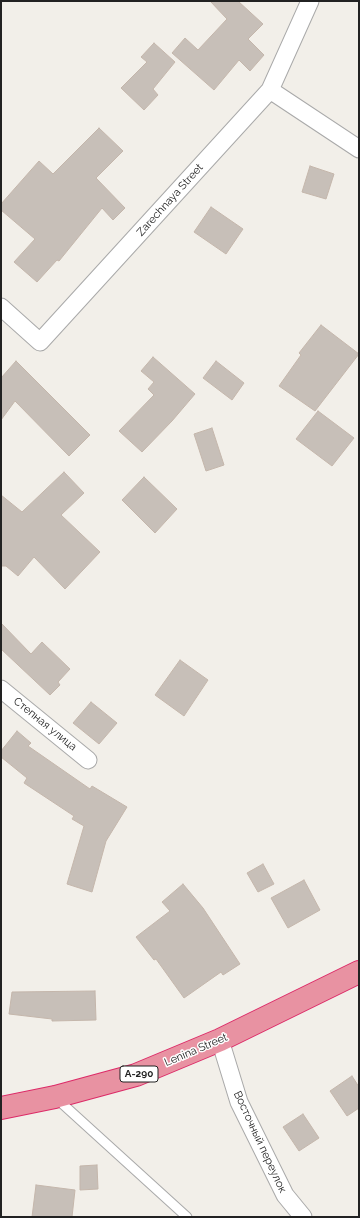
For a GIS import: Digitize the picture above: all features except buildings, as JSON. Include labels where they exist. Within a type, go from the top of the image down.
[{"type":"highway","name":"Lenina Street","points":[[1,1108],[55,1097],[136,1075],[220,1040],[359,972]]},
{"type":"street","name":"Zarechnaya Street","points":[[1,307],[40,342],[270,90],[310,1]]},
{"type":"street","points":[[270,90],[359,149]]},
{"type":"street","name":"Степная улица","points":[[1,689],[88,760]]},
{"type":"street","name":"Восточный переулок","points":[[220,1040],[239,1102],[285,1195],[303,1217]]},
{"type":"lane","points":[[55,1097],[187,1217]]}]
